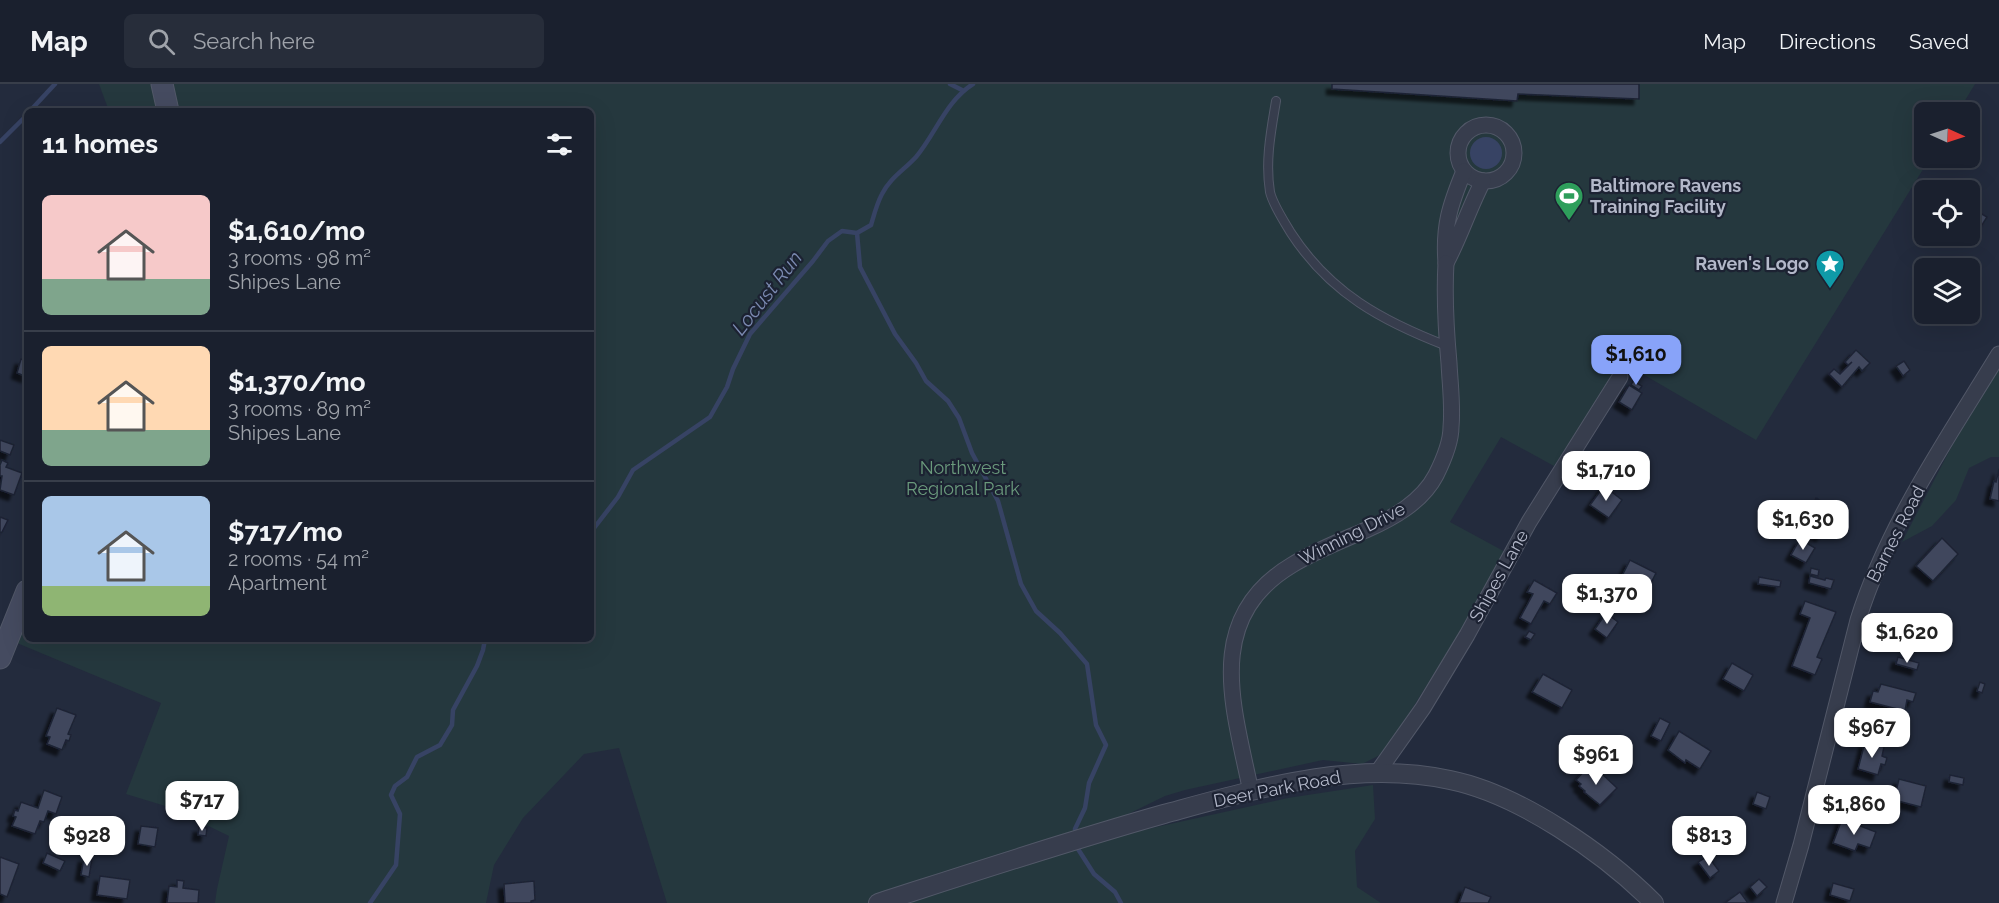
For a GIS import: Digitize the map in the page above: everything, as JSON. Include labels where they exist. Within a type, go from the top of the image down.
[{"type":"main road","points":[[162,84],[167,108]]},
{"type":"main road","points":[[0,658],[24,598]]},
{"type":"street","name":"Winning Drive","points":[[1251,792],[1231,680],[1233,645],[1238,629],[1255,598],[1278,574],[1304,558],[1382,523],[1406,509],[1424,492],[1436,475],[1451,429],[1444,290],[1446,263],[1444,237],[1448,215],[1464,171],[1458,154],[1459,145],[1470,130],[1478,126],[1496,126],[1510,138],[1514,155],[1512,164],[1500,178],[1483,181],[1470,205],[1458,240],[1446,263]]},
{"type":"street","points":[[1464,171],[1483,181]]},
{"type":"street","name":"Barnes Road","points":[[1784,903],[1858,620],[1870,583],[1912,501],[1999,354]]},
{"type":"street","name":"Shipes Lane","points":[[1377,773],[1423,708],[1467,635],[1529,522],[1620,377]]},
{"type":"street","name":"Deer Park Road","points":[[879,903],[1096,834],[1251,792],[1328,777],[1377,773],[1410,774],[1449,780],[1498,796],[1535,815],[1587,847],[1654,903]]},
{"type":"lane","points":[[1276,101],[1268,168],[1271,195],[1304,254],[1352,299],[1384,319],[1447,346]]},
{"type":"green space","points":[[99,84],[155,84],[160,108],[108,108]]},
{"type":"green space","name":"Northwest Regional Park","points":[[172,84],[1975,84],[1964,102],[1914,102],[1914,168],[1924,168],[1916,180],[1914,180],[1914,184],[1756,440],[1622,362],[1554,466],[1501,437],[1450,522],[1509,554],[1410,712],[1380,755],[1362,764],[1323,760],[1185,790],[1165,796],[1116,820],[1143,830],[1288,798],[1373,785],[1375,819],[1355,851],[1357,887],[1381,903],[667,903],[619,748],[584,754],[523,818],[494,865],[486,903],[215,903],[229,836],[186,815],[185,812],[126,794],[161,703],[17,643],[24,624],[24,642],[594,642],[594,108],[178,108]]},
{"type":"green space","points":[[1999,366],[1999,457],[1991,457],[1969,468],[1956,500],[1932,526],[1902,542],[1954,442]]},
{"type":"water","points":[[1486,137],[1497,142],[1502,153],[1497,164],[1486,169],[1475,164],[1470,153],[1475,142]]},
{"type":"building","points":[[1332,84],[1639,84],[1639,99],[1518,94],[1517,101],[1332,89]]},
{"type":"building","points":[[1980,213],[1987,217],[1982,225],[1980,224]]},
{"type":"building","points":[[1856,350],[1870,363],[1862,371],[1859,367],[1842,387],[1829,374],[1834,369],[1840,374],[1852,362],[1848,365],[1845,362]]},
{"type":"building","points":[[21,359],[24,360],[24,376],[17,373]]},
{"type":"building","points":[[1904,361],[1910,370],[1903,376],[1896,366]]},
{"type":"building","points":[[1633,381],[1642,386],[1639,390],[1631,385]]},
{"type":"building","points":[[1629,385],[1642,393],[1632,410],[1619,402]]},
{"type":"building","points":[[0,440],[14,445],[10,455],[0,451]]},
{"type":"building","points":[[2,460],[8,463],[6,467],[22,473],[14,495],[0,490]]},
{"type":"building","points":[[1999,469],[1999,501],[1990,499]]},
{"type":"building","points":[[1604,486],[1622,500],[1609,518],[1590,505]]},
{"type":"building","points":[[1816,498],[1831,507],[1822,523],[1827,526],[1821,536],[1800,525],[1804,519],[1799,516],[1804,509],[1808,511]]},
{"type":"building","points":[[0,517],[8,520],[0,533]]},
{"type":"building","points":[[1942,538],[1958,554],[1933,581],[1916,566]]},
{"type":"building","points":[[1800,539],[1815,548],[1806,563],[1791,555]]},
{"type":"building","points":[[1630,560],[1656,573],[1646,593],[1629,585],[1627,589],[1621,586],[1623,582],[1620,580]]},
{"type":"building","points":[[1811,568],[1819,570],[1818,576],[1810,574]]},
{"type":"building","points":[[1810,576],[1834,580],[1831,589],[1809,583]]},
{"type":"building","points":[[1759,577],[1781,581],[1780,587],[1758,584]]},
{"type":"building","points":[[1534,580],[1557,593],[1550,604],[1544,601],[1531,624],[1520,618],[1533,594],[1527,592]]},
{"type":"building","points":[[1805,601],[1836,612],[1817,657],[1822,659],[1815,675],[1792,666],[1810,618],[1800,614]]},
{"type":"building","points":[[1606,613],[1618,622],[1607,638],[1595,629]]},
{"type":"building","points":[[1529,631],[1535,634],[1531,640],[1525,637]]},
{"type":"building","points":[[1898,657],[1919,663],[1917,670],[1896,664]]},
{"type":"building","points":[[1732,663],[1753,675],[1744,691],[1723,679]]},
{"type":"building","points":[[1543,674],[1572,690],[1562,708],[1532,692]]},
{"type":"building","points":[[1980,682],[1985,684],[1982,693],[1977,691]]},
{"type":"building","points":[[1881,684],[1916,693],[1913,702],[1907,700],[1905,711],[1870,702],[1873,691],[1878,692]]},
{"type":"building","points":[[57,708],[76,715],[68,734],[71,735],[69,741],[66,740],[62,750],[47,744],[50,737],[46,736]]},
{"type":"building","points":[[1660,718],[1670,723],[1661,741],[1651,736]]},
{"type":"building","points":[[1679,731],[1711,751],[1700,769],[1686,760],[1685,763],[1668,750]]},
{"type":"building","points":[[1865,742],[1884,747],[1882,756],[1887,758],[1885,765],[1881,764],[1878,775],[1858,769]]},
{"type":"building","points":[[1586,769],[1596,778],[1601,773],[1617,788],[1600,805],[1584,792],[1579,786],[1581,784],[1576,780]]},
{"type":"building","points":[[1950,775],[1964,778],[1963,785],[1949,782]]},
{"type":"building","points":[[1899,779],[1926,786],[1921,807],[1894,800]]},
{"type":"building","points":[[44,790],[62,797],[56,814],[48,811],[44,822],[40,821],[35,834],[12,826],[16,817],[13,816],[15,810],[18,811],[21,802],[38,808]]},
{"type":"building","points":[[1757,792],[1770,797],[1766,809],[1753,804]]},
{"type":"building","points":[[1842,819],[1876,832],[1870,848],[1858,844],[1855,851],[1833,843]]},
{"type":"building","points":[[141,826],[158,828],[155,847],[138,844]]},
{"type":"building","points":[[199,827],[207,828],[206,836],[198,835]]},
{"type":"building","points":[[47,853],[65,861],[60,871],[43,863]]},
{"type":"building","points":[[1708,856],[1719,871],[1710,878],[1698,862]]},
{"type":"building","points":[[0,857],[19,864],[7,897],[0,894]]},
{"type":"building","points":[[84,857],[92,859],[89,877],[81,875]]},
{"type":"building","points":[[100,876],[130,880],[127,899],[97,895]]},
{"type":"building","points":[[1759,879],[1767,887],[1757,896],[1750,887]]},
{"type":"building","points":[[177,880],[184,881],[183,888],[199,890],[198,903],[167,903],[169,886],[177,887]]},
{"type":"building","points":[[534,881],[535,900],[531,903],[505,903],[504,884]]},
{"type":"building","points":[[1833,883],[1854,889],[1850,901],[1830,895]]},
{"type":"building","points":[[1465,887],[1491,897],[1488,903],[1459,903]]},
{"type":"building","points":[[1740,892],[1748,903],[1725,903]]},
{"type":"waterway","points":[[33,108],[55,84]]},
{"type":"waterway","points":[[950,84],[962,90]]},
{"type":"waterway","name":"Locust Run","points":[[594,528],[618,497],[633,470],[710,417],[727,387],[750,334],[828,241],[842,231],[857,233],[871,225],[885,188],[916,157],[948,108],[973,84]]},
{"type":"waterway","points":[[0,142],[24,118]]},
{"type":"waterway","points":[[857,233],[860,267],[895,334],[926,381],[948,401],[959,418],[972,453],[998,501],[1021,584],[1036,611],[1060,633],[1087,664],[1096,725],[1106,745],[1089,783],[1085,808],[1075,829]]},
{"type":"waterway","name":"Locust Run","points":[[370,903],[396,865],[400,814],[391,795],[395,786],[407,777],[417,757],[440,745],[452,725],[453,710],[477,666],[484,642]]},
{"type":"waterway","points":[[1078,849],[1094,874],[1115,892],[1121,903]]},
{"type":"place","name":"Baltimore Ravens Training Facility","points":[[1569,222]]},
{"type":"place","name":"Raven's Logo","points":[[1830,290]]}]
